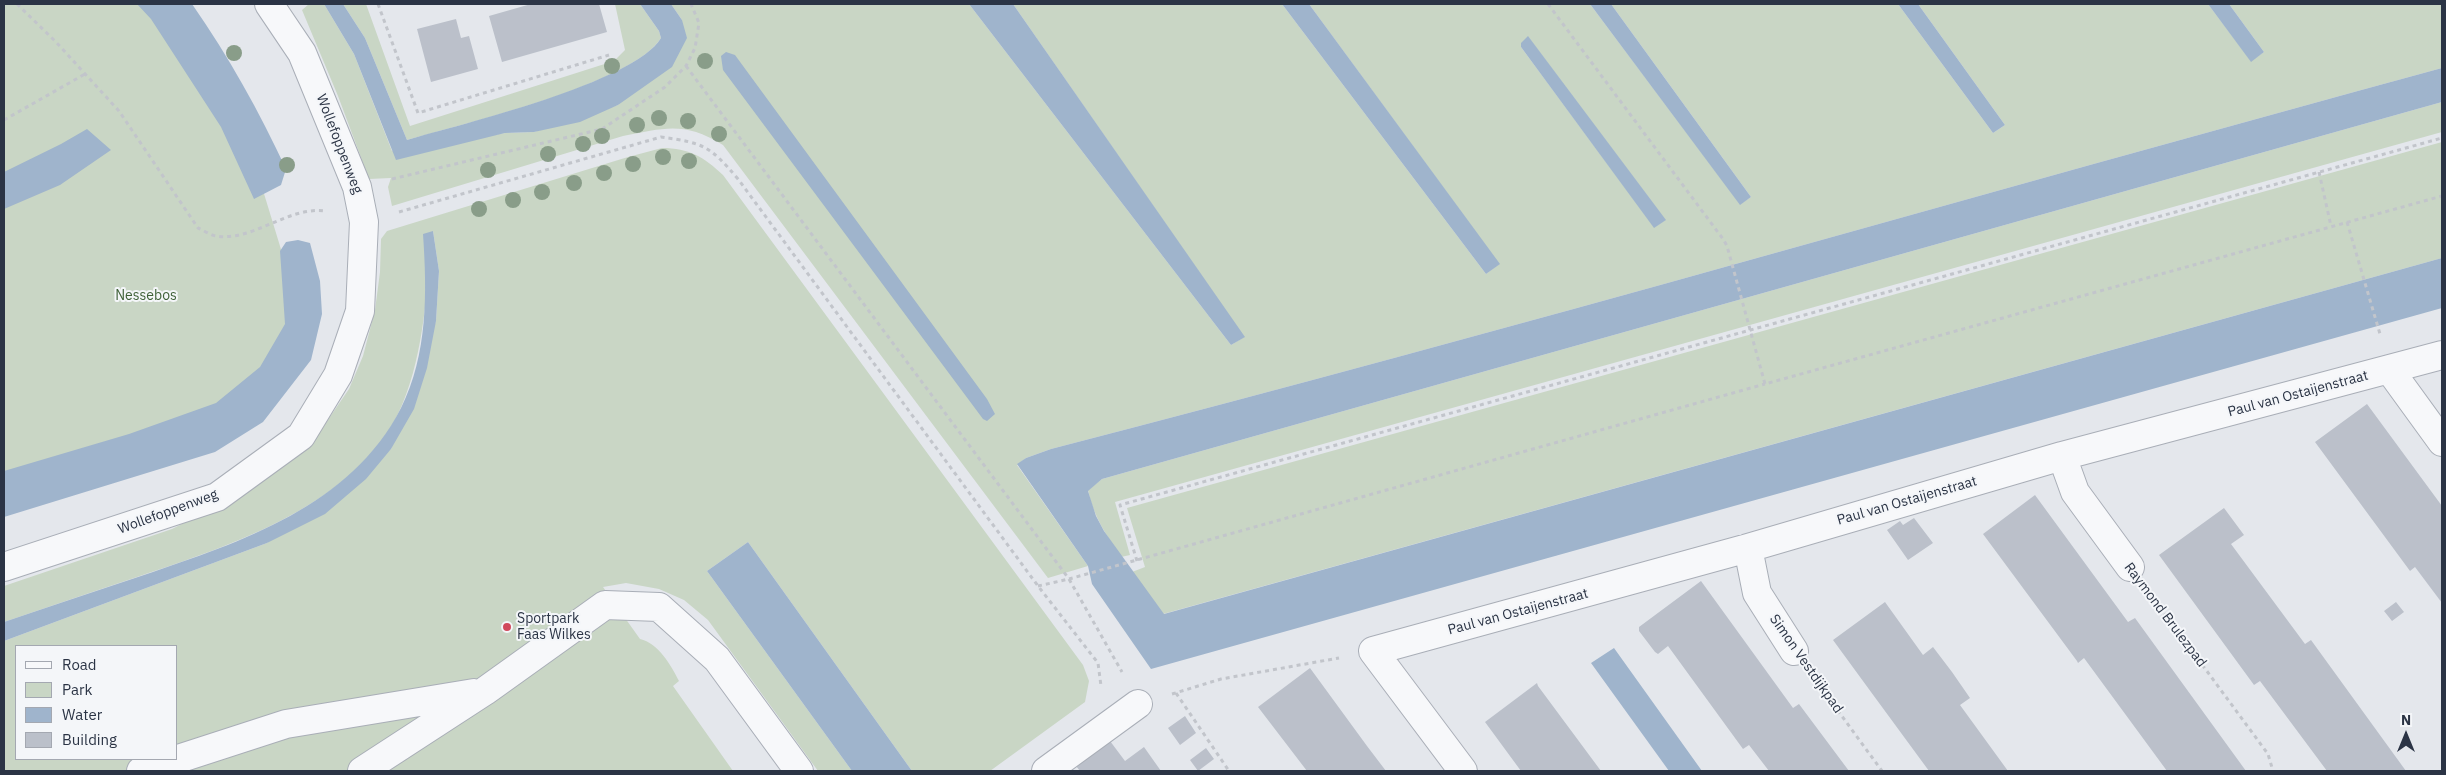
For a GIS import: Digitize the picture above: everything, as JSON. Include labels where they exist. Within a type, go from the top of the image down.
[{"type":"street","name":"Wollefoppenweg","points":[[4,567],[217,497],[301,436],[338,375],[360,311],[364,222],[357,187],[302,53],[269,4]]},
{"type":"street","name":"Paul van Ostaijenstraat","points":[[1373,651],[1748,548],[2062,456],[2442,355]]},
{"type":"street","points":[[2389,369],[2442,442]]},
{"type":"street","name":"Raymond Brulezpad","points":[[2062,456],[2075,492],[2130,567]]},
{"type":"street","name":"Simon Vestdijkpad","points":[[1748,548],[1757,593],[1794,651]]},
{"type":"street","points":[[362,771],[485,692],[605,605],[659,607],[717,659],[799,771]]},
{"type":"street","points":[[1373,651],[1463,771]]},
{"type":"street","points":[[178,759],[286,724],[485,692]]},
{"type":"street","points":[[1046,771],[1138,704]]},
{"type":"street","points":[[141,771],[175,760]]},
{"type":"path","points":[[17,4],[56,42],[119,111],[198,228],[215,236],[236,235],[311,209],[339,213],[364,222],[661,137],[696,142],[719,157],[738,179],[1038,586],[1098,664],[1102,689]]},
{"type":"path","points":[[378,4],[418,113],[609,55]]},
{"type":"path","points":[[357,187],[602,129],[664,87],[686,66],[694,48],[699,23],[691,4]]},
{"type":"path","points":[[1548,4],[1726,246],[1764,384]]},
{"type":"path","points":[[686,66],[1069,579],[1118,664],[1138,704],[1221,679],[1373,651]]},
{"type":"path","points":[[4,120],[85,74]]},
{"type":"path","points":[[1137,561],[1120,506],[2442,138]]},
{"type":"path","points":[[2319,172],[2331,226]]},
{"type":"path","points":[[1038,586],[1080,577],[1764,384],[2442,196]]},
{"type":"path","points":[[2347,222],[2381,339]]},
{"type":"path","name":"Raymond Brulezpad","points":[[2130,567],[2268,754],[2274,771]]},
{"type":"path","name":"Simon Vestdijkpad","points":[[1794,651],[1882,771]]},
{"type":"path","points":[[1176,693],[1229,771]]},
{"type":"green space","name":"Nessebos","points":[[4,4],[156,4],[229,79],[305,328],[250,412],[4,494]]},
{"type":"green space","points":[[309,4],[324,4],[354,54],[392,151],[505,133],[534,132],[618,105],[682,20],[671,4],[969,4],[1231,345],[1244,337],[1013,4],[1282,4],[1486,274],[1499,264],[1309,4],[1590,4],[1740,204],[1751,197],[1611,4],[1898,4],[1993,133],[2005,125],[1918,4],[2208,4],[2251,61],[2264,52],[2229,4],[2442,4],[2442,68],[1400,357],[1051,449],[1026,458],[1017,465],[1088,566],[1048,578],[723,145],[697,132],[674,128],[623,136],[392,206],[388,187],[391,178],[369,179],[338,96],[302,10]],"holes":[[[1528,37],[1665,220],[1654,227],[1521,47]]]},
{"type":"green space","points":[[343,4],[366,4],[410,126],[614,61],[625,50],[615,4],[640,4],[659,31],[661,38],[644,55],[617,71],[583,86],[504,113],[407,140],[365,38]]},
{"type":"green space","points":[[2442,102],[2442,132],[1115,502],[1130,555],[1121,557],[1101,525],[1090,499],[1088,490],[1102,479]]},
{"type":"green space","points":[[2442,142],[2442,258],[1163,614],[1132,572],[1145,567],[1127,508]]},
{"type":"green space","points":[[662,148],[672,148],[688,152],[709,163],[723,175],[1083,665],[1089,681],[1085,702],[990,771],[912,771],[748,542],[707,571],[852,771],[818,771],[708,620],[684,600],[659,589],[626,583],[603,587],[640,639],[653,645],[668,662],[679,681],[673,686],[733,771],[4,771],[4,641],[267,543],[391,449],[436,321],[439,271],[433,231],[424,320],[410,384],[402,405],[383,440],[356,469],[324,495],[289,516],[250,535],[173,565],[4,622],[4,586],[172,529],[245,492],[287,462],[321,430],[349,389],[363,356],[375,310],[380,272],[381,239],[387,231]]},
{"type":"water","points":[[137,4],[192,4],[231,64],[276,147],[286,169],[281,185],[254,199],[221,127],[151,19]]},
{"type":"water","points":[[324,4],[343,4],[365,38],[407,140],[544,100],[618,71],[645,55],[661,38],[659,31],[640,4],[671,4],[682,20],[687,38],[672,67],[618,105],[580,122],[534,132],[505,133],[396,160],[354,54]]},
{"type":"water","points":[[969,4],[1013,4],[1245,337],[1231,345]]},
{"type":"water","points":[[1282,4],[1309,4],[1500,264],[1486,274]]},
{"type":"water","points":[[1590,4],[1611,4],[1751,197],[1740,205]]},
{"type":"water","points":[[1898,4],[1918,4],[2005,125],[1993,133]]},
{"type":"water","points":[[2208,4],[2229,4],[2264,52],[2251,62]]},
{"type":"water","points":[[1528,36],[1666,220],[1654,228],[1521,47],[1521,43]]},
{"type":"water","points":[[726,52],[735,55],[987,399],[995,414],[987,421],[983,419],[723,70],[721,56]]},
{"type":"water","points":[[2442,68],[2442,102],[1102,479],[1088,491],[1096,516],[1104,531],[1164,614],[2442,258],[2442,308],[1151,669],[1092,584],[1088,566],[1017,464],[1026,458],[1051,449],[1400,357]]},
{"type":"water","points":[[87,129],[111,150],[60,185],[4,209],[4,172]]},
{"type":"water","points":[[433,231],[439,271],[436,321],[427,368],[414,409],[391,449],[366,479],[325,514],[267,543],[4,641],[4,622],[218,549],[255,533],[290,516],[323,495],[353,471],[380,442],[401,408],[410,387],[421,345],[424,323],[425,278],[423,234]]},
{"type":"water","points":[[298,240],[310,243],[320,281],[322,314],[311,360],[263,422],[215,452],[4,517],[4,471],[129,434],[216,403],[260,367],[285,324],[280,251],[286,242]]},
{"type":"water","points":[[748,542],[912,771],[852,771],[707,571]]},
{"type":"water","points":[[1614,648],[1702,771],[1669,771],[1591,663]]},
{"type":"building","points":[[531,4],[599,4],[607,32],[502,62],[489,16]]},
{"type":"building","points":[[456,19],[461,38],[469,36],[478,69],[431,82],[417,29]]},
{"type":"building","points":[[2367,404],[2442,506],[2442,603],[2415,567],[2410,571],[2315,442]]},
{"type":"building","points":[[2035,495],[2128,622],[2135,618],[2246,771],[2167,771],[2084,658],[2078,663],[1983,534]]},
{"type":"building","points":[[2224,508],[2244,535],[2231,544],[2305,644],[2311,640],[2406,771],[2327,771],[2260,681],[2254,685],[2159,555]]},
{"type":"building","points":[[1914,518],[1933,543],[1908,560],[1887,530],[1900,521],[1903,525]]},
{"type":"building","points":[[1701,581],[1793,708],[1799,704],[1849,771],[1769,771],[1749,745],[1743,749],[1668,646],[1658,654],[1655,652],[1639,631],[1639,627]]},
{"type":"building","points":[[1885,602],[1923,655],[1933,647],[1952,672],[1970,698],[1960,705],[2008,771],[1929,771],[1833,640]]},
{"type":"building","points":[[2396,602],[2404,612],[2392,621],[2384,611]]},
{"type":"building","points":[[1310,668],[1386,771],[1307,771],[1258,707]]},
{"type":"building","points":[[1537,683],[1601,771],[1521,771],[1485,722]]},
{"type":"building","points":[[1185,716],[1196,733],[1180,745],[1168,728]]},
{"type":"building","points":[[1110,741],[1125,761],[1144,747],[1161,771],[1080,771],[1076,766]]},
{"type":"building","points":[[1206,748],[1214,759],[1198,771],[1190,760]]},
{"type":"place","name":"Sportpark Faas Wilkes","points":[[507,627]]}]
